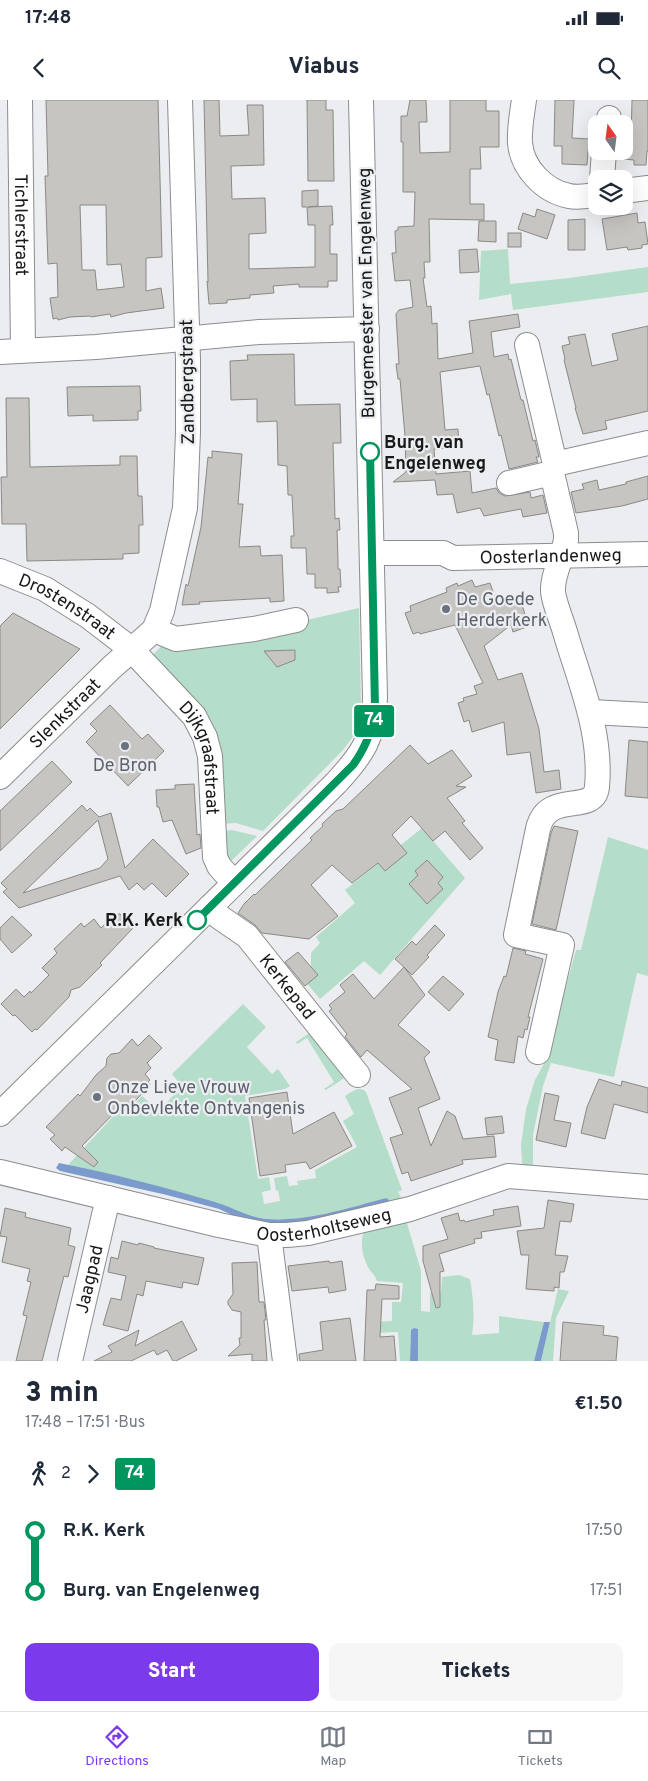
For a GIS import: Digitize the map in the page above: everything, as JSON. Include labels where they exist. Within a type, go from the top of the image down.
[{"type":"street","name":"Tichlerstraat","points":[[20,100],[23,350]]},
{"type":"street","name":"Zandbergstraat","points":[[131,649],[154,630],[162,611],[185,508],[188,432],[187,339],[180,100]]},
{"type":"street","name":"Burgemeester van Engelenweg","points":[[0,1114],[353,765],[366,744],[374,719],[375,708],[361,100]]},
{"type":"street","points":[[524,100],[520,142],[524,158],[531,172],[544,183],[564,195],[588,196]]},
{"type":"street","points":[[633,190],[648,188]]},
{"type":"street","points":[[0,352],[96,347],[259,332],[367,329]]},
{"type":"street","points":[[527,345],[566,530],[566,540],[553,590],[591,712],[597,748],[596,791],[589,800],[552,808],[540,818],[516,935],[562,945],[538,1052]]},
{"type":"street","points":[[509,483],[648,443]]},
{"type":"street","name":"Oosterlandenweg","points":[[372,562],[443,553],[453,558],[648,554]]},
{"type":"street","name":"Drostenstraat","points":[[0,571],[45,589],[88,616],[131,649]]},
{"type":"street","points":[[154,630],[176,639],[254,629],[296,620]]},
{"type":"street","name":"Dijkgraafstraat","points":[[131,649],[190,710],[205,737],[210,756],[215,857],[219,866],[234,883]]},
{"type":"street","name":"Slenkstraat","points":[[0,777],[131,649]]},
{"type":"street","points":[[591,712],[648,715]]},
{"type":"street","name":"Kerkepad","points":[[210,907],[218,916],[246,936],[358,1075]]},
{"type":"street","name":"Oosterholtseweg","points":[[0,1172],[219,1225],[269,1235],[319,1231],[395,1213],[508,1176],[648,1187]]},
{"type":"street","name":"Jaagpad","points":[[70,1361],[108,1198]]},
{"type":"street","points":[[269,1235],[285,1361]]},
{"type":"green space","points":[[508,249],[510,284],[648,267],[648,292],[513,310],[511,294],[479,300],[481,251]]},
{"type":"green space","points":[[359,608],[361,712],[359,727],[355,734],[343,750],[263,831],[236,823],[219,824],[206,724],[212,721],[151,657],[165,642],[298,622]]},
{"type":"green space","points":[[422,828],[465,878],[380,975],[364,961],[320,999],[305,981],[311,969],[311,953],[320,943],[316,937],[355,903],[345,890]]},
{"type":"green space","points":[[232,830],[257,836],[227,865],[219,832]]},
{"type":"green space","points":[[608,837],[648,850],[648,976],[637,973],[614,1077],[551,1063],[543,1086],[533,1135],[533,1167],[524,1167],[521,1145],[526,1109],[535,1080],[545,1062],[576,950],[581,950]]},
{"type":"green space","points":[[243,1004],[266,1027],[247,1047],[272,1074],[278,1069],[290,1086],[285,1089],[245,1096],[258,1179],[269,1177],[271,1190],[262,1192],[264,1204],[280,1201],[274,1178],[287,1176],[289,1186],[298,1185],[297,1181],[316,1178],[315,1170],[357,1147],[343,1121],[354,1114],[345,1096],[358,1089],[366,1092],[402,1190],[398,1192],[401,1197],[395,1202],[387,1204],[386,1198],[306,1217],[274,1220],[244,1213],[217,1203],[68,1165],[119,1110],[124,1114],[142,1096],[159,1111],[182,1086],[172,1074]]},
{"type":"green space","points":[[311,1032],[346,1075],[326,1090],[324,1089],[334,1082],[307,1038],[297,1044],[296,1042]]},
{"type":"green space","points":[[406,1220],[421,1271],[421,1311],[430,1312],[430,1293],[441,1293],[442,1277],[459,1275],[470,1279],[473,1307],[472,1335],[499,1333],[499,1316],[544,1322],[534,1361],[418,1361],[418,1329],[411,1330],[410,1361],[400,1361],[398,1332],[373,1333],[373,1322],[392,1321],[392,1302],[401,1302],[403,1283],[377,1281],[364,1258],[362,1240],[364,1231]]},
{"type":"green space","points":[[558,1289],[569,1291],[556,1318],[553,1361],[541,1361]]},
{"type":"water","points":[[59,1163],[157,1186],[266,1219],[312,1216],[386,1198],[389,1200],[388,1202],[306,1222],[274,1225],[241,1219],[219,1209],[167,1195],[60,1171],[56,1168]]},
{"type":"water","points":[[544,1322],[550,1322],[541,1361],[534,1361]]},
{"type":"water","points":[[414,1328],[418,1329],[418,1361],[410,1361],[411,1330]]},
{"type":"building","points":[[46,100],[158,100],[162,257],[146,258],[146,291],[161,288],[164,308],[111,317],[110,314],[53,319],[50,298],[58,297],[57,263],[48,264],[45,176],[48,176]],"holes":[[[80,205],[106,205],[107,265],[121,264],[124,287],[97,290],[95,270],[82,270]]]},
{"type":"building","points":[[204,100],[219,100],[220,136],[249,135],[247,105],[263,105],[264,165],[231,166],[232,199],[265,198],[266,233],[249,234],[249,269],[315,267],[315,225],[308,225],[307,207],[302,207],[302,191],[318,190],[318,206],[308,207],[332,206],[333,225],[330,225],[330,254],[337,254],[337,281],[328,281],[328,287],[299,287],[299,284],[273,286],[274,293],[250,295],[250,298],[227,300],[227,303],[209,304]]},
{"type":"building","points":[[307,100],[326,100],[326,110],[333,110],[334,181],[308,181]]},
{"type":"building","points":[[410,100],[426,100],[427,122],[419,122],[420,153],[450,152],[450,100],[486,100],[486,111],[499,111],[499,147],[480,147],[481,169],[470,169],[470,204],[484,204],[484,220],[429,219],[430,262],[424,262],[425,278],[423,278],[427,307],[431,306],[432,324],[437,323],[438,359],[473,353],[469,321],[518,314],[520,327],[491,332],[494,357],[508,354],[509,360],[511,359],[521,400],[523,400],[539,457],[536,457],[538,462],[509,469],[501,435],[499,436],[480,366],[440,372],[445,430],[458,429],[459,447],[434,449],[436,474],[470,471],[472,493],[496,488],[499,493],[505,496],[530,492],[531,498],[543,495],[547,513],[523,517],[521,509],[484,516],[480,508],[457,513],[453,494],[437,495],[435,480],[393,482],[406,472],[400,379],[398,379],[396,364],[399,364],[396,314],[399,310],[413,307],[410,280],[395,281],[392,253],[396,253],[395,231],[398,230],[398,227],[414,226],[415,192],[403,192],[403,142],[401,142],[401,116],[407,116]]},
{"type":"building","points":[[555,100],[574,100],[572,138],[588,139],[587,165],[562,164],[562,146],[554,146]]},
{"type":"building","points":[[632,100],[648,100],[648,151],[646,165],[634,165]]},
{"type":"building","points":[[537,209],[555,215],[547,239],[518,229],[523,213],[535,217]]},
{"type":"building","points":[[637,213],[638,223],[645,222],[648,244],[642,245],[642,248],[628,250],[627,247],[607,250],[602,219]]},
{"type":"building","points":[[585,219],[585,250],[568,250],[568,220]]},
{"type":"building","points":[[479,221],[496,221],[496,242],[478,241]]},
{"type":"building","points":[[508,233],[521,233],[521,247],[508,247]]},
{"type":"building","points":[[477,249],[479,272],[460,273],[459,250]]},
{"type":"building","points":[[648,326],[648,411],[605,421],[607,429],[583,434],[575,408],[562,346],[570,344],[568,337],[585,334],[592,366],[618,360],[612,334]]},
{"type":"building","points":[[294,354],[295,405],[340,404],[341,443],[333,443],[335,519],[339,518],[340,530],[337,530],[338,569],[340,569],[341,587],[338,587],[339,592],[327,593],[327,588],[315,588],[315,574],[307,574],[306,548],[291,548],[291,536],[294,536],[292,495],[288,495],[287,466],[278,465],[277,421],[257,422],[257,399],[231,400],[230,361],[248,360],[247,355]]},
{"type":"building","points":[[140,386],[141,411],[138,411],[138,420],[93,421],[93,415],[68,416],[67,387]]},
{"type":"building","points":[[6,398],[29,398],[30,467],[120,465],[120,456],[137,456],[138,496],[142,496],[143,525],[139,525],[139,553],[123,554],[123,559],[27,561],[26,524],[2,524],[1,477],[7,477]]},
{"type":"building","points":[[212,451],[242,454],[238,504],[243,504],[239,547],[260,546],[261,556],[282,555],[284,601],[270,602],[270,598],[199,602],[200,604],[182,605],[201,527],[208,457],[212,458]]},
{"type":"building","points":[[648,476],[648,499],[622,506],[576,513],[571,492],[584,489],[582,484],[597,480],[599,490],[626,484],[626,482]]},
{"type":"building","points":[[472,580],[475,587],[490,583],[498,606],[520,599],[529,626],[513,632],[511,625],[484,646],[498,680],[522,673],[539,729],[544,772],[559,770],[561,789],[536,793],[530,752],[507,755],[504,722],[472,732],[469,720],[464,722],[458,703],[464,701],[463,698],[477,694],[474,686],[483,683],[455,625],[413,634],[405,613],[411,611],[410,606],[447,592],[446,588],[457,583],[458,586]]},
{"type":"building","points":[[13,613],[80,649],[0,729],[0,626]]},
{"type":"building","points":[[295,650],[295,660],[277,667],[264,651]]},
{"type":"building","name":"De Bron","points":[[110,705],[142,739],[148,734],[164,751],[128,786],[86,742],[97,731],[90,724]]},
{"type":"building","points":[[629,740],[648,742],[648,798],[625,796]]},
{"type":"building","points":[[410,745],[428,764],[452,750],[472,776],[456,786],[466,787],[447,798],[465,821],[462,823],[483,848],[470,860],[445,831],[433,841],[411,816],[392,835],[407,853],[385,871],[378,863],[352,883],[332,865],[311,885],[338,916],[309,939],[262,933],[255,925],[238,913],[254,894],[312,840],[310,838],[323,826],[322,824],[336,811],[343,809]]},
{"type":"building","points":[[52,761],[72,782],[0,851],[0,811]]},
{"type":"building","points":[[194,784],[197,835],[200,834],[201,848],[186,854],[172,820],[163,822],[159,807],[157,807],[156,790],[175,789],[175,785]]},
{"type":"building","points":[[82,805],[87,811],[90,808],[99,817],[111,813],[125,868],[153,839],[189,874],[166,897],[152,883],[144,890],[137,883],[129,890],[120,876],[19,908],[3,892],[7,889],[1,883]],"holes":[[[98,820],[108,859],[100,868],[23,893]]]},
{"type":"building","points":[[554,826],[578,831],[556,930],[532,924]]},
{"type":"building","points":[[427,860],[443,877],[438,883],[443,889],[427,904],[409,884],[418,875],[415,871]]},
{"type":"building","points":[[115,914],[120,914],[133,928],[100,963],[102,965],[80,987],[71,990],[69,997],[37,1030],[35,1029],[32,1032],[1,1004],[16,989],[24,997],[30,991],[31,993],[49,975],[42,968],[57,953],[54,949],[81,923],[84,927],[94,919],[101,928]]},
{"type":"building","points":[[12,916],[32,935],[12,953],[0,939],[0,928]]},
{"type":"building","points":[[435,925],[445,935],[427,955],[429,957],[412,975],[395,959],[412,941],[416,945]]},
{"type":"building","points":[[513,948],[526,951],[525,954],[543,959],[528,1017],[530,1017],[527,1030],[525,1029],[523,1038],[518,1036],[514,1063],[495,1060],[498,1040],[488,1037],[498,992],[504,976],[506,977]]},
{"type":"building","points":[[298,952],[318,975],[305,986],[285,962]]},
{"type":"building","points":[[404,967],[425,995],[398,1025],[430,1052],[424,1058],[440,1099],[418,1108],[431,1146],[447,1111],[455,1116],[463,1139],[494,1136],[496,1157],[462,1160],[463,1164],[411,1181],[408,1172],[402,1174],[390,1138],[403,1134],[389,1098],[412,1089],[367,1050],[361,1057],[345,1037],[347,1034],[329,1011],[332,1009],[329,1005],[345,992],[340,985],[353,974],[374,999]]},
{"type":"building","points":[[443,976],[464,994],[449,1011],[428,992]]},
{"type":"building","name":"Onze Lieve Vrouw Onbevlekte Ontvangenis","points":[[149,1035],[162,1048],[147,1063],[151,1068],[145,1074],[150,1080],[148,1082],[150,1085],[123,1114],[118,1109],[82,1146],[98,1162],[94,1167],[65,1147],[62,1151],[50,1139],[55,1135],[46,1127],[78,1094],[80,1096],[96,1075],[106,1066],[107,1058],[111,1054],[119,1053],[132,1039],[138,1046]]},
{"type":"building","points":[[599,1079],[621,1086],[622,1081],[648,1088],[648,1113],[614,1104],[605,1139],[581,1133],[587,1107]]},
{"type":"building","points":[[287,1092],[293,1134],[334,1112],[352,1146],[310,1169],[306,1162],[285,1165],[286,1172],[260,1176],[249,1098]]},
{"type":"building","points":[[545,1093],[559,1096],[554,1120],[571,1123],[566,1147],[536,1140]]},
{"type":"building","points":[[502,1116],[504,1133],[487,1135],[485,1118]]},
{"type":"building","points":[[548,1200],[574,1204],[571,1222],[560,1221],[555,1255],[568,1256],[564,1272],[560,1272],[559,1288],[554,1287],[554,1291],[526,1289],[529,1255],[521,1255],[517,1231],[544,1228]]},
{"type":"building","points":[[518,1206],[521,1226],[481,1232],[482,1238],[474,1239],[475,1243],[439,1254],[444,1271],[440,1272],[440,1307],[436,1308],[423,1261],[423,1246],[448,1239],[441,1218],[458,1213],[460,1221],[464,1220],[465,1222],[494,1215],[493,1210]]},
{"type":"building","points":[[5,1208],[26,1213],[25,1217],[71,1228],[68,1245],[75,1247],[68,1277],[64,1276],[42,1361],[16,1361],[27,1316],[23,1315],[31,1282],[27,1281],[30,1269],[2,1262],[7,1237],[0,1236]]},
{"type":"building","points":[[122,1241],[204,1258],[198,1285],[183,1282],[182,1288],[146,1281],[143,1296],[137,1294],[128,1331],[103,1325],[111,1298],[121,1300],[126,1276],[108,1272],[111,1257],[118,1259]]},
{"type":"building","points":[[329,1261],[330,1263],[342,1261],[346,1290],[329,1293],[328,1287],[292,1291],[288,1266]]},
{"type":"building","points":[[257,1262],[259,1302],[264,1302],[266,1320],[264,1320],[267,1361],[252,1361],[252,1354],[228,1356],[240,1345],[239,1338],[241,1338],[241,1312],[232,1310],[228,1304],[233,1294],[232,1263]]},
{"type":"building","points":[[376,1284],[399,1286],[399,1299],[382,1299],[380,1337],[394,1336],[396,1361],[364,1361],[367,1290],[375,1290]]},
{"type":"building","points":[[350,1318],[356,1361],[300,1361],[299,1354],[323,1350],[320,1322]]},
{"type":"building","points":[[182,1321],[197,1350],[176,1361],[173,1361],[167,1350],[157,1355],[154,1350],[131,1361],[94,1361],[112,1352],[108,1346],[139,1330],[135,1346]]},
{"type":"building","points":[[563,1322],[604,1326],[603,1335],[618,1337],[616,1361],[560,1361]]},
{"type":"bus line","name":"74","points":[[197,920],[353,765],[370,735],[375,708],[370,452]]},
{"type":"place","name":"Burg. van Engelenweg","points":[[370,452]]},
{"type":"place","name":"De Goede Herderkerk","points":[[446,609]]},
{"type":"place","name":"De Bron","points":[[125,746]]},
{"type":"place","name":"R.K. Kerk","points":[[197,920]]},
{"type":"place","name":"Onze Lieve Vrouw Onbevlekte Ontvangenis","points":[[97,1097]]}]
